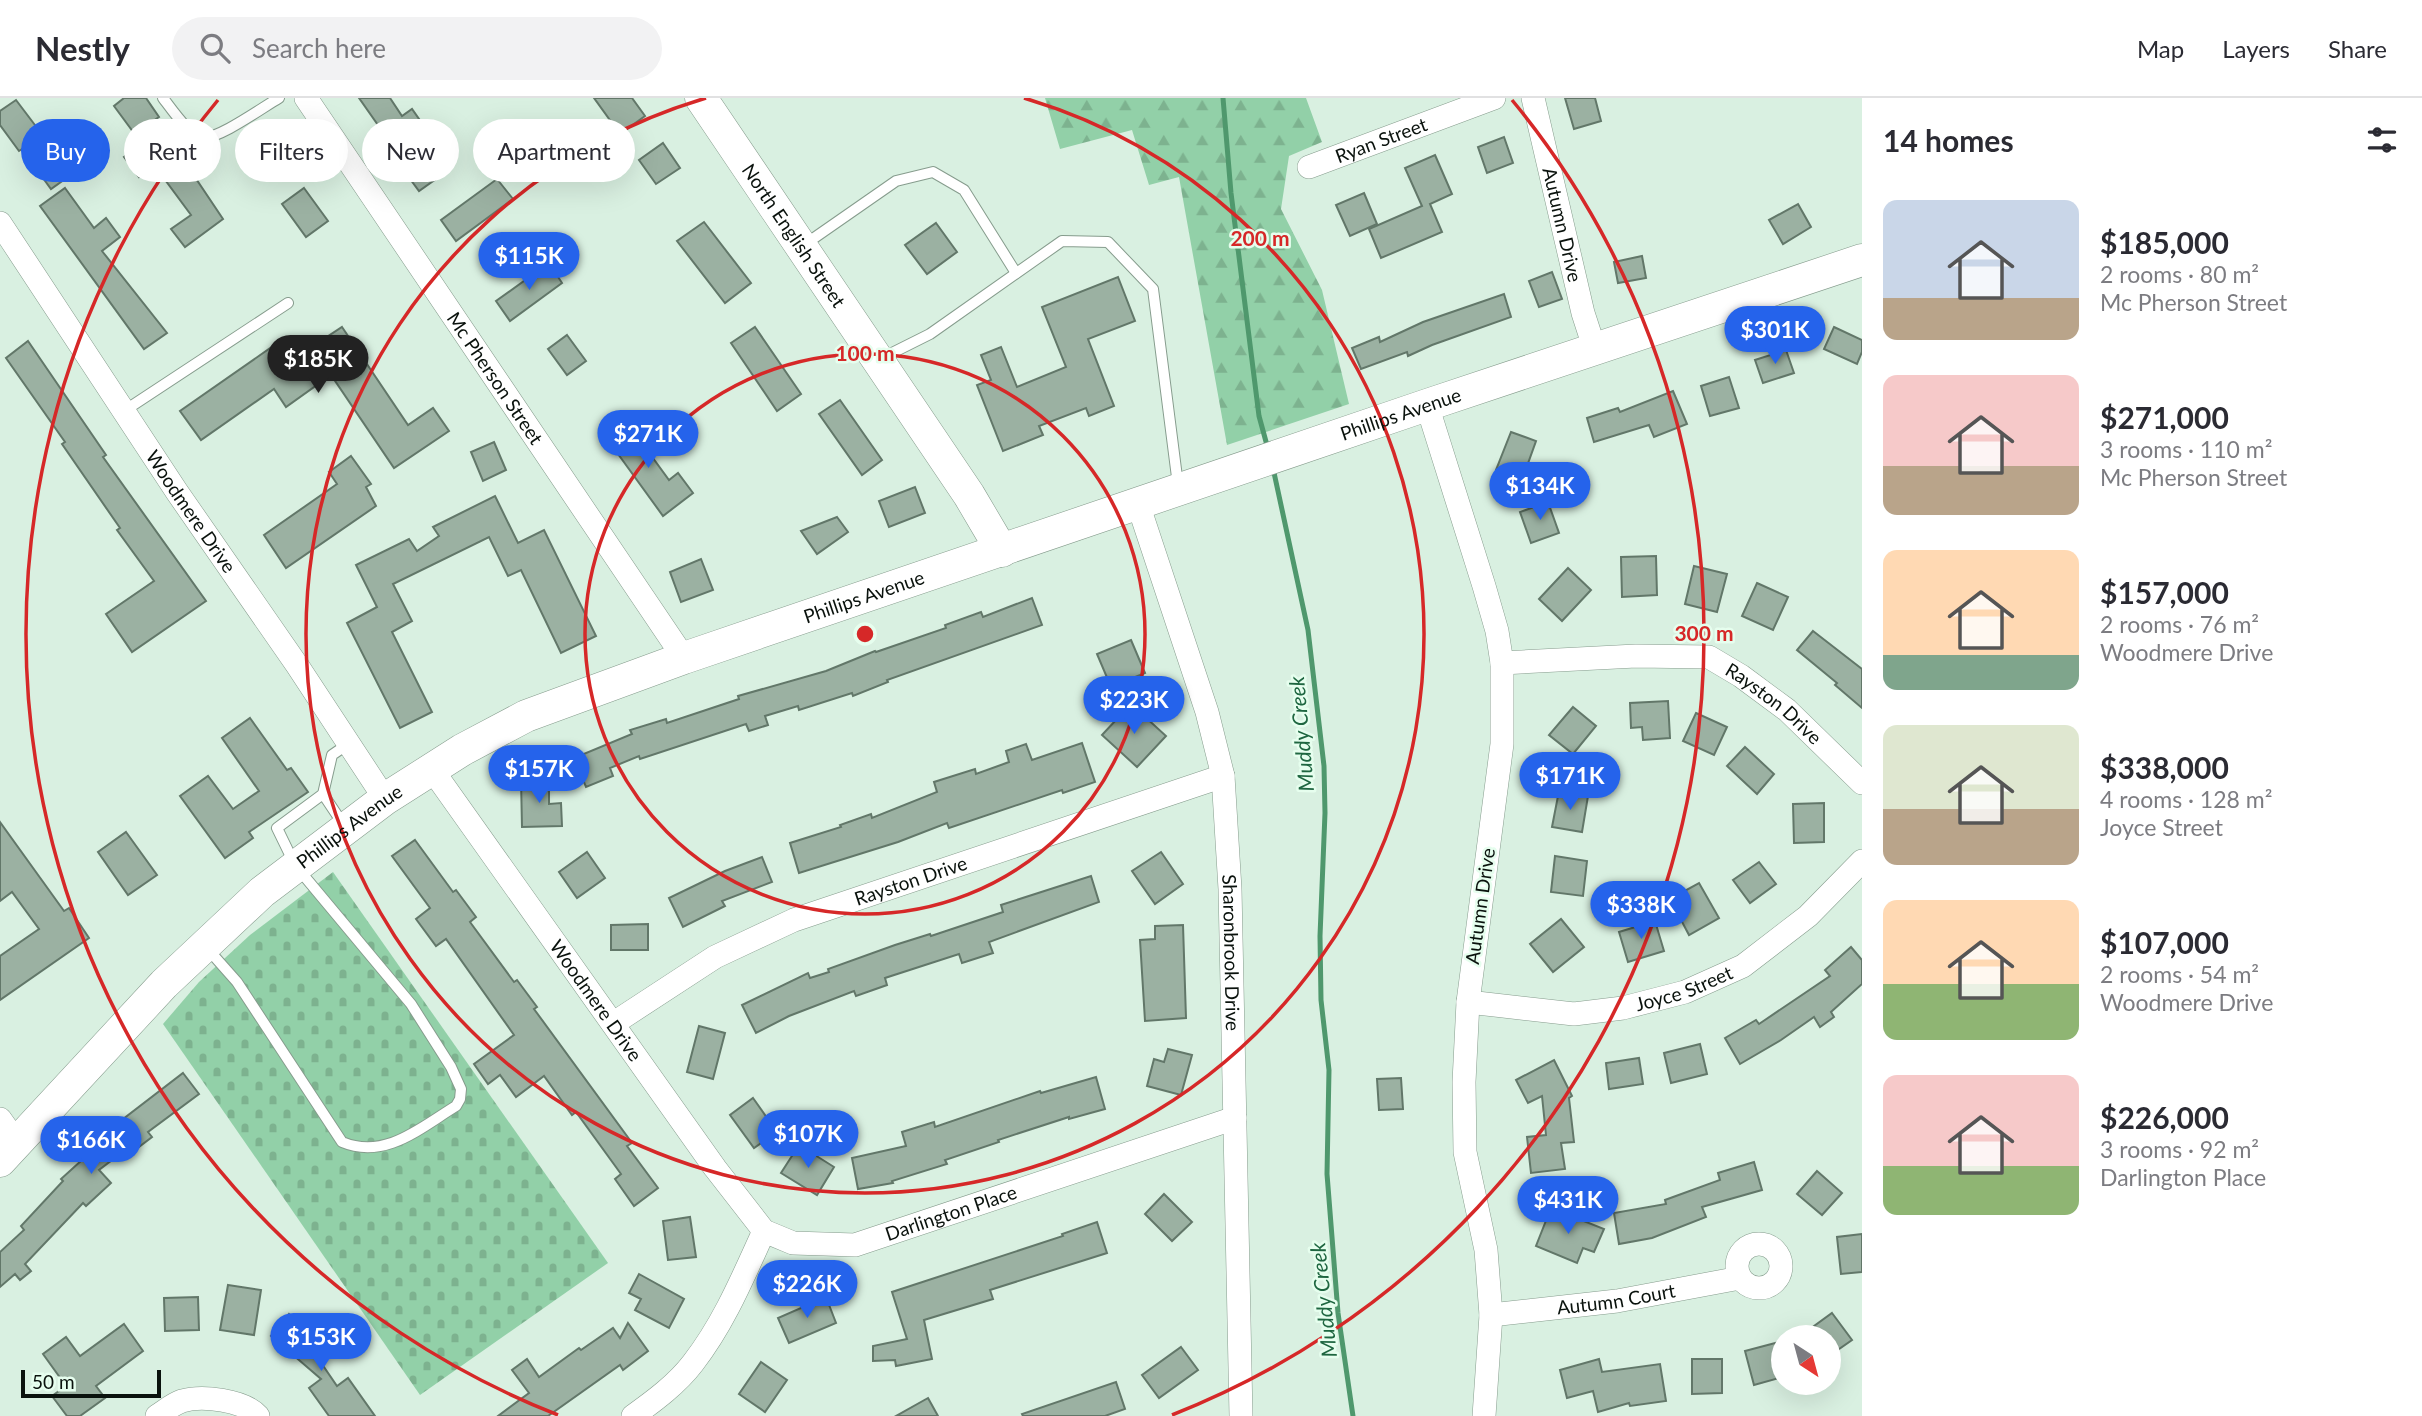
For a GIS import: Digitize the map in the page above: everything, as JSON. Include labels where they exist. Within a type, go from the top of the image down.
[{"type":"street","name":"Mc Pherson Street","points":[[306,98],[684,658]]},
{"type":"street","name":"North English Street","points":[[701,98],[968,495],[1002,551]]},
{"type":"street","name":"Ryan Street","points":[[1309,167],[1494,98]]},
{"type":"street","name":"Autumn Drive","points":[[1533,98],[1583,313],[1595,349]]},
{"type":"street","name":"Woodmere Drive","points":[[0,223],[385,799]]},
{"type":"street","name":"Phillips Avenue","points":[[6,1141],[204,945],[295,865],[431,768],[526,716],[684,658],[1862,260]]},
{"type":"street","name":"Autumn Drive","points":[[1427,405],[1484,586],[1497,631],[1502,663],[1502,744],[1468,1002],[1464,1082],[1465,1152],[1486,1250],[1491,1315],[1484,1416]]},
{"type":"street","name":"Sharonbrook Drive","points":[[1138,504],[1207,712],[1223,775],[1230,889],[1241,1416]]},
{"type":"street","name":"Rayston Drive","points":[[1502,663],[1636,656],[1709,657],[1741,676],[1787,710],[1862,783]]},
{"type":"street","name":"Woodmere Drive","points":[[431,768],[715,1168],[764,1231]]},
{"type":"street","name":"Rayston Drive","points":[[614,1023],[715,957],[794,920],[1223,775]]},
{"type":"street","name":"Joyce Street","points":[[1468,1002],[1574,1014],[1623,1008],[1685,992],[1743,966],[1808,916],[1862,861]]},
{"type":"street","name":"Darlington Place","points":[[764,1231],[793,1243],[855,1245],[1235,1118]]},
{"type":"street","points":[[633,1416],[657,1399],[692,1365],[725,1316],[764,1231]]},
{"type":"street","name":"Autumn Court","points":[[1491,1315],[1618,1301],[1740,1278]]},
{"type":"street","points":[[157,1416],[180,1402],[206,1398],[254,1411],[258,1416]]},
{"type":"lane","points":[[163,98],[192,134],[200,138],[214,136],[279,98]]},
{"type":"lane","points":[[802,246],[896,181],[933,172],[964,190],[1016,273]]},
{"type":"lane","points":[[878,360],[930,334],[1062,241],[1108,242],[1153,289],[1178,490]]},
{"type":"lane","points":[[124,411],[288,303]]},
{"type":"lane","points":[[204,945],[237,982],[342,1142],[356,1148],[375,1149],[390,1146],[456,1106],[461,1089],[451,1067],[411,1004],[295,865],[277,828],[323,794],[332,755],[348,744]]},
{"type":"lane","points":[[323,794],[346,828]]},
{"type":"green space","points":[[1045,98],[1306,98],[1322,142],[1289,156],[1281,209],[1322,290],[1349,404],[1227,445],[1179,177],[1149,185],[1132,130],[1060,149]]},
{"type":"green space","points":[[333,872],[608,1263],[420,1395],[163,1024],[199,982],[250,935]]},
{"type":"building","points":[[124,98],[146,98],[159,117],[124,120],[114,106]]},
{"type":"building","points":[[359,98],[390,98],[402,116],[412,109],[419,119],[374,119]]},
{"type":"building","points":[[594,98],[632,98],[645,116],[635,123],[635,119],[609,119]]},
{"type":"building","points":[[1565,98],[1595,98],[1601,121],[1574,129]]},
{"type":"building","points":[[16,100],[30,119],[21,119],[19,151],[0,125],[0,111]]},
{"type":"building","points":[[1504,137],[1513,163],[1487,173],[1478,147]]},
{"type":"building","points":[[663,143],[680,168],[656,184],[639,160]]},
{"type":"building","points":[[1435,155],[1452,194],[1430,204],[1442,232],[1381,258],[1369,229],[1422,206],[1405,168]]},
{"type":"building","points":[[46,182],[61,182],[51,189]]},
{"type":"building","points":[[167,182],[198,182],[223,219],[185,247],[171,229],[191,215]]},
{"type":"building","points":[[412,182],[432,182],[419,191]]},
{"type":"building","points":[[493,182],[499,182],[513,199],[456,241],[441,220]]},
{"type":"building","points":[[65,188],[94,228],[106,218],[120,237],[102,251],[167,333],[144,349],[40,206]]},
{"type":"building","points":[[304,188],[328,221],[306,237],[282,204]]},
{"type":"building","points":[[1364,193],[1377,224],[1350,236],[1336,205]]},
{"type":"building","points":[[1798,204],[1811,227],[1783,244],[1769,220]]},
{"type":"building","points":[[704,222],[751,283],[725,303],[677,241]]},
{"type":"building","points":[[936,223],[957,252],[927,274],[905,245]]},
{"type":"building","points":[[1642,256],[1646,278],[1618,283],[1614,262]]},
{"type":"building","points":[[549,263],[562,283],[510,321],[496,301]]},
{"type":"building","points":[[1552,272],[1562,299],[1539,307],[1529,281]]},
{"type":"building","points":[[1118,277],[1135,321],[1088,339],[1114,406],[1089,416],[1086,408],[1039,426],[1043,435],[1003,451],[977,385],[991,380],[981,355],[1001,347],[1017,387],[1066,367],[1042,307]]},
{"type":"building","points":[[1504,294],[1511,317],[1408,356],[1407,352],[1361,369],[1352,348],[1379,337],[1380,342],[1423,322]]},
{"type":"building","points":[[342,327],[408,425],[433,408],[449,431],[394,468],[331,375],[286,407],[274,389],[201,440],[180,411],[276,344],[289,362]]},
{"type":"building","points":[[755,327],[801,394],[777,411],[731,343]]},
{"type":"building","points":[[1834,327],[1862,340],[1862,352],[1857,364],[1824,349]]},
{"type":"building","points":[[567,335],[586,361],[567,375],[548,349]]},
{"type":"building","points":[[28,341],[106,455],[103,457],[206,601],[132,652],[106,614],[154,581],[117,530],[120,528],[62,444],[65,442],[6,358]]},
{"type":"building","points":[[1786,350],[1794,373],[1763,383],[1755,360]]},
{"type":"building","points":[[1729,377],[1739,408],[1710,416],[1701,386]]},
{"type":"building","points":[[1673,391],[1687,424],[1654,437],[1649,425],[1594,442],[1587,418],[1618,408],[1620,412]]},
{"type":"building","points":[[840,400],[882,460],[862,475],[819,414]]},
{"type":"building","points":[[626,421],[669,480],[678,473],[693,493],[663,516],[605,436]]},
{"type":"building","points":[[1511,432],[1536,441],[1522,480],[1496,470]]},
{"type":"building","points":[[494,442],[506,470],[483,481],[471,452]]},
{"type":"building","points":[[351,456],[371,484],[366,487],[376,506],[286,568],[264,535],[337,484],[329,472]]},
{"type":"building","points":[[915,487],[925,513],[889,527],[879,501]]},
{"type":"building","points":[[495,496],[518,543],[544,530],[596,636],[561,653],[521,570],[508,576],[489,537],[393,584],[412,621],[392,632],[432,712],[400,728],[347,623],[377,607],[356,565],[409,539],[417,551],[439,536],[433,527]]},
{"type":"building","points":[[1548,502],[1559,533],[1531,543],[1520,512]]},
{"type":"building","points":[[837,517],[848,532],[817,554],[801,531]]},
{"type":"building","points":[[1656,556],[1657,595],[1622,597],[1621,557]]},
{"type":"building","points":[[701,559],[713,590],[681,602],[670,572]]},
{"type":"building","points":[[1694,566],[1727,574],[1717,612],[1685,604]]},
{"type":"building","points":[[1568,568],[1591,590],[1562,621],[1539,599]]},
{"type":"building","points":[[1757,583],[1788,597],[1773,630],[1742,616]]},
{"type":"building","points":[[1032,598],[1042,625],[887,680],[888,682],[853,696],[852,693],[799,710],[798,706],[765,716],[768,725],[749,731],[746,724],[640,759],[639,756],[610,768],[613,776],[586,787],[574,758],[632,734],[630,730],[666,719],[667,723],[739,699],[738,696],[826,671],[875,651],[946,628],[945,625],[981,612],[983,617]]},
{"type":"building","points":[[1813,631],[1862,669],[1862,708],[1797,650]]},
{"type":"building","points":[[1131,640],[1145,673],[1111,687],[1097,654]]},
{"type":"building","points":[[1668,701],[1670,738],[1643,740],[1642,727],[1631,728],[1630,703]]},
{"type":"building","points":[[1131,704],[1166,736],[1137,767],[1102,735]]},
{"type":"building","points":[[1573,707],[1596,726],[1573,754],[1549,735]]},
{"type":"building","points":[[1696,713],[1727,727],[1714,755],[1683,741]]},
{"type":"building","points":[[250,718],[287,770],[291,768],[308,792],[249,832],[253,838],[225,858],[180,796],[208,776],[233,809],[259,791],[222,738]]},
{"type":"building","points":[[1082,743],[1095,782],[1063,793],[1062,790],[949,828],[947,823],[898,842],[799,873],[790,843],[841,827],[840,825],[871,814],[872,818],[937,792],[934,782],[975,769],[976,774],[1009,762],[1006,751],[1026,744],[1032,760]]},
{"type":"building","points":[[1745,747],[1774,774],[1757,794],[1727,766]]},
{"type":"building","points":[[549,778],[549,804],[561,803],[562,826],[522,827],[521,779]]},
{"type":"building","points":[[1559,791],[1588,796],[1582,832],[1552,827]]},
{"type":"building","points":[[1824,803],[1824,842],[1794,843],[1793,804]]},
{"type":"building","points":[[0,822],[64,911],[69,908],[89,938],[0,1000],[0,956],[39,929],[12,892],[0,901]]},
{"type":"building","points":[[126,832],[157,875],[128,895],[98,852]]},
{"type":"building","points":[[415,840],[453,892],[456,890],[476,917],[470,922],[514,982],[517,980],[537,1007],[534,1009],[632,1143],[627,1146],[658,1188],[634,1206],[615,1179],[621,1174],[576,1112],[572,1115],[544,1076],[516,1097],[500,1075],[488,1084],[474,1064],[514,1035],[446,939],[436,946],[416,919],[430,908],[392,856]]},
{"type":"building","points":[[587,852],[605,878],[577,898],[559,872]]},
{"type":"building","points":[[1161,852],[1183,884],[1155,904],[1132,871]]},
{"type":"building","points":[[1555,856],[1587,861],[1583,896],[1551,892]]},
{"type":"building","points":[[762,857],[772,882],[722,901],[725,906],[683,927],[669,898],[725,871]]},
{"type":"building","points":[[1759,862],[1776,884],[1750,903],[1733,880]]},
{"type":"building","points":[[1091,876],[1099,902],[989,942],[993,953],[962,963],[959,954],[885,978],[887,985],[856,996],[854,991],[789,1016],[756,1033],[742,1005],[808,973],[810,978],[829,972],[828,969],[895,945],[1003,912],[1001,905]]},
{"type":"building","points":[[1699,883],[1719,918],[1689,935],[1670,899]]},
{"type":"building","points":[[1561,919],[1584,947],[1553,972],[1530,944]]},
{"type":"building","points":[[1655,921],[1664,951],[1628,962],[1619,932]]},
{"type":"building","points":[[648,924],[648,950],[611,950],[611,925]]},
{"type":"building","points":[[1183,925],[1186,1018],[1145,1021],[1140,940],[1155,939],[1155,926]]},
{"type":"building","points":[[1851,947],[1862,960],[1862,984],[1831,1012],[1834,1017],[1820,1027],[1814,1017],[1740,1064],[1725,1038],[1756,1020],[1759,1024],[1830,976],[1825,970]]},
{"type":"building","points":[[699,1026],[725,1033],[713,1079],[687,1072]]},
{"type":"building","points":[[1700,1044],[1707,1074],[1671,1083],[1664,1053]]},
{"type":"building","points":[[1168,1049],[1192,1055],[1181,1095],[1147,1086],[1154,1059],[1164,1062]]},
{"type":"building","points":[[1639,1058],[1643,1084],[1609,1089],[1606,1063]]},
{"type":"building","points":[[1554,1060],[1572,1096],[1569,1098],[1574,1142],[1561,1143],[1565,1169],[1531,1173],[1527,1137],[1546,1135],[1542,1096],[1528,1103],[1516,1080]]},
{"type":"building","points":[[183,1073],[199,1094],[148,1132],[152,1137],[131,1153],[128,1148],[99,1170],[111,1183],[86,1206],[83,1203],[25,1264],[31,1271],[20,1280],[15,1274],[0,1287],[0,1252],[24,1230],[21,1226],[63,1181],[61,1179],[104,1140],[101,1136]]},
{"type":"building","points":[[1096,1077],[1105,1109],[1069,1117],[998,1140],[999,1142],[945,1160],[947,1164],[892,1181],[893,1183],[858,1189],[852,1158],[906,1146],[902,1132],[934,1122],[935,1127],[1040,1091],[1041,1093]]},
{"type":"building","points":[[1401,1078],[1403,1109],[1379,1110],[1377,1079]]},
{"type":"building","points":[[753,1098],[777,1132],[754,1148],[730,1115]]},
{"type":"building","points":[[799,1145],[834,1167],[817,1195],[781,1173]]},
{"type":"building","points":[[1754,1162],[1762,1190],[1702,1207],[1706,1217],[1652,1238],[1619,1244],[1614,1213],[1666,1204],[1665,1200],[1720,1180],[1718,1173]]},
{"type":"building","points":[[1817,1171],[1842,1193],[1822,1215],[1797,1194]]},
{"type":"building","points":[[1164,1194],[1192,1222],[1172,1241],[1145,1214]]},
{"type":"building","points":[[1551,1208],[1604,1229],[1594,1252],[1583,1248],[1577,1263],[1536,1246]]},
{"type":"building","points":[[690,1217],[696,1257],[668,1260],[663,1221]]},
{"type":"building","points":[[1097,1222],[1107,1253],[990,1290],[993,1299],[924,1320],[932,1359],[896,1366],[895,1360],[873,1361],[873,1346],[907,1339],[892,1292],[1063,1236],[1062,1234]]},
{"type":"building","points":[[1862,1234],[1862,1272],[1841,1274],[1837,1237]]},
{"type":"building","points":[[639,1274],[684,1299],[669,1328],[635,1310],[641,1299],[629,1293]]},
{"type":"building","points":[[228,1285],[261,1290],[254,1335],[220,1330]]},
{"type":"building","points":[[198,1297],[199,1330],[165,1331],[164,1298]]},
{"type":"building","points":[[826,1297],[836,1323],[789,1343],[778,1318]]},
{"type":"building","points":[[1832,1313],[1841,1325],[1816,1325]]},
{"type":"building","points":[[289,1314],[313,1334],[304,1344],[313,1351],[337,1386],[348,1378],[375,1416],[329,1416],[309,1388],[321,1379],[271,1336]]},
{"type":"building","points":[[628,1323],[648,1351],[623,1370],[620,1365],[548,1416],[498,1416],[529,1393],[512,1370],[527,1359],[539,1377],[613,1328],[620,1338]]},
{"type":"building","points":[[124,1324],[143,1351],[96,1386],[105,1398],[80,1416],[67,1416],[52,1396],[66,1386],[43,1354],[66,1337],[80,1356]]},
{"type":"building","points":[[1841,1325],[1852,1340],[1841,1348]]},
{"type":"building","points":[[1771,1344],[1771,1380],[1754,1385],[1745,1351]]},
{"type":"building","points":[[1181,1347],[1198,1370],[1159,1398],[1142,1375]]},
{"type":"building","points":[[1599,1359],[1602,1372],[1660,1364],[1666,1401],[1630,1406],[1629,1403],[1598,1412],[1593,1391],[1567,1398],[1560,1370]]},
{"type":"building","points":[[1692,1359],[1722,1359],[1722,1393],[1692,1394]]},
{"type":"building","points":[[761,1362],[787,1380],[765,1412],[739,1394]]},
{"type":"building","points":[[1116,1382],[1125,1409],[1105,1416],[1022,1414]]},
{"type":"building","points":[[928,1398],[938,1416],[896,1416]]},
{"type":"waterway","name":"Muddy Creek","points":[[1223,98],[1231,193],[1259,416],[1268,449]]},
{"type":"waterway","name":"Muddy Creek","points":[[1273,468],[1308,630],[1324,766],[1325,813],[1320,936],[1321,1000],[1329,1070],[1327,1174],[1338,1313],[1353,1416]]}]
